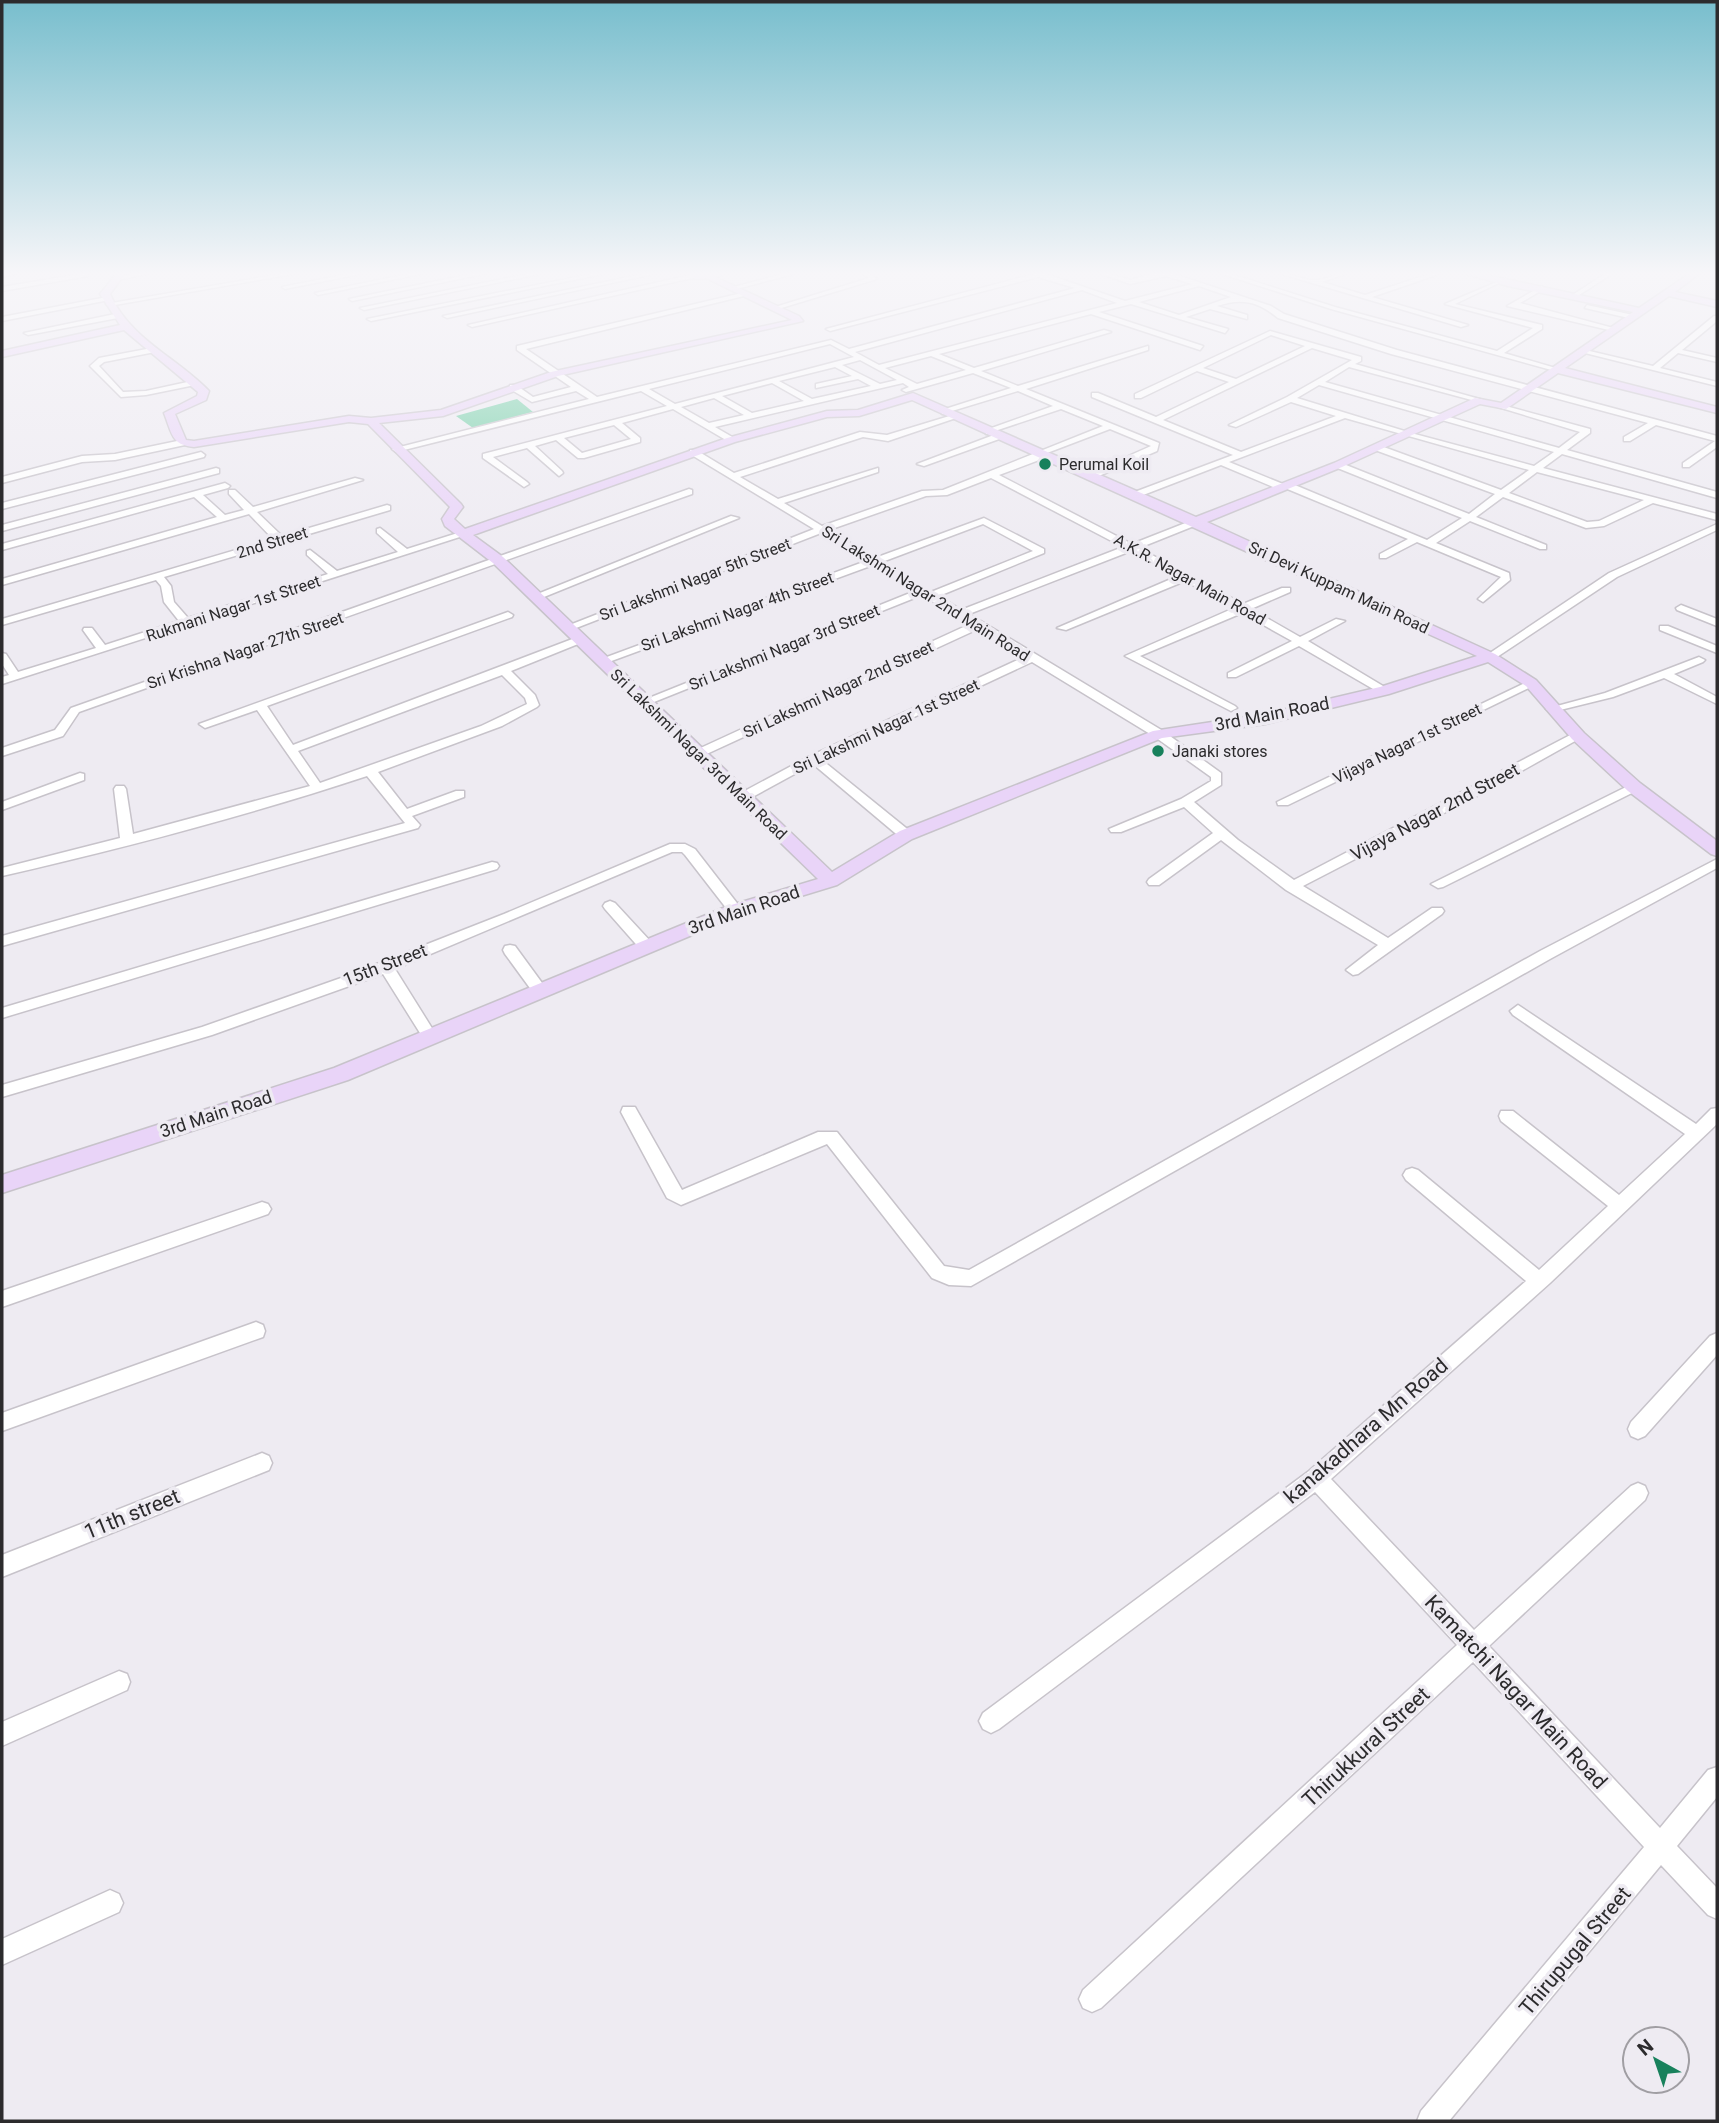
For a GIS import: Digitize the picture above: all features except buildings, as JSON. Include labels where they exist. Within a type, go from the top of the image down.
[{"type":"street","points":[[99,371],[121,395],[146,393],[192,383]]},
{"type":"street","points":[[178,371],[204,391],[202,398],[169,413],[182,443]]},
{"type":"street","points":[[551,371],[595,400]]},
{"type":"street","points":[[2,506],[121,456],[182,443],[241,437],[349,419],[371,421],[443,413],[513,387],[568,371]]},
{"type":"street","points":[[396,449],[712,371]]},
{"type":"street","points":[[524,484],[485,456],[809,371]]},
{"type":"street","points":[[850,371],[880,387]]},
{"type":"street","points":[[886,371],[914,391]]},
{"type":"street","points":[[371,421],[396,449],[457,507],[448,520],[464,534],[693,452],[827,414],[859,413],[969,371]]},
{"type":"street","points":[[975,371],[1155,443],[1156,447],[1091,476]]},
{"type":"street","points":[[733,476],[863,434],[888,438],[1017,389],[1073,371]]},
{"type":"street","points":[[1138,396],[1194,371]]},
{"type":"street","points":[[1205,371],[1238,382]]},
{"type":"street","points":[[1156,420],[1260,371]]},
{"type":"street","points":[[1233,425],[1290,399],[1340,371]]},
{"type":"street","points":[[1372,371],[1587,431],[1537,470],[1427,544]]},
{"type":"street","points":[[1464,371],[1717,441]]},
{"type":"street","points":[[1502,407],[1552,371]]},
{"type":"street","points":[[1563,371],[1717,410]]},
{"type":"street","points":[[1667,371],[1717,384]]},
{"type":"street","points":[[819,386],[860,376]]},
{"type":"street","points":[[773,381],[813,403]]},
{"type":"street","points":[[708,426],[902,381]]},
{"type":"street","points":[[1320,383],[1717,495]]},
{"type":"street","points":[[513,387],[532,400],[578,388]]},
{"type":"street","points":[[642,388],[677,406],[731,440]]},
{"type":"street","name":"Sri Devi Kuppam Main Road","points":[[914,391],[949,414],[1196,522],[1490,657],[1531,683],[1578,736],[1634,787],[1717,850]]},
{"type":"street","points":[[716,396],[751,416]]},
{"type":"street","points":[[1095,396],[1242,455]]},
{"type":"street","points":[[1290,399],[1408,435],[1717,517]]},
{"type":"street","points":[[960,614],[1338,465],[1445,418],[1479,400]]},
{"type":"street","points":[[921,464],[1061,406]]},
{"type":"street","points":[[1135,495],[1343,416]]},
{"type":"street","points":[[570,459],[637,439],[616,422]]},
{"type":"street","points":[[1627,439],[1654,423]]},
{"type":"street","name":"Sri Lakshmi Nagar 5th Street","points":[[293,750],[504,670],[573,634],[822,529],[925,493],[944,493],[1111,426]]},
{"type":"street","points":[[583,430],[592,436]]},
{"type":"street","points":[[557,437],[581,457]]},
{"type":"street","points":[[1686,465],[1717,441]]},
{"type":"street","points":[[600,443],[609,449]]},
{"type":"street","points":[[528,444],[559,473]]},
{"type":"street","points":[[1378,448],[1591,526],[1652,500]]},
{"type":"street","name":"Sri Lakshmi Nagar 2nd Main Road","points":[[693,452],[1159,734],[1217,776],[1217,782],[1186,802]]},
{"type":"street","points":[[2,480],[201,455]]},
{"type":"street","points":[[548,465],[559,462]]},
{"type":"street","points":[[1221,462],[1505,575],[1506,578],[1483,600]]},
{"type":"street","points":[[1338,465],[1543,547]]},
{"type":"street","points":[[779,502],[875,470]]},
{"type":"street","points":[[2,528],[216,471]]},
{"type":"street","name":"A.K.R. Nagar Main Road","points":[[992,475],[1244,608],[1384,691]]},
{"type":"street","points":[[1242,481],[1254,476]]},
{"type":"street","points":[[2,582],[358,480]]},
{"type":"street","points":[[2,547],[195,494],[228,489],[280,540]]},
{"type":"street","name":"Sri Krishna Nagar 27th Street","points":[[2,752],[59,733],[75,710],[689,492]]},
{"type":"street","points":[[195,494],[223,519]]},
{"type":"street","name":"2nd Street","points":[[2,622],[387,508]]},
{"type":"street","points":[[535,597],[734,518]]},
{"type":"street","points":[[30,521],[51,544]]},
{"type":"street","name":"Sri Lakshmi Nagar 4th Street","points":[[602,661],[984,521],[1041,551],[927,594]]},
{"type":"street","points":[[1490,657],[1613,575],[1717,527]]},
{"type":"street","points":[[380,531],[406,553]]},
{"type":"street","name":"Rukmani Nagar 1st Street","points":[[2,681],[464,534]]},
{"type":"street","name":"Sri Lakshmi Nagar 3rd Main Road","points":[[464,534],[498,560],[831,881]]},
{"type":"street","points":[[1382,556],[1415,539]]},
{"type":"street","points":[[310,553],[335,575]]},
{"type":"street","points":[[158,576],[166,586],[165,594],[170,604],[186,624]]},
{"type":"street","points":[[1062,628],[1185,577]]},
{"type":"street","points":[[1231,708],[1130,656],[1286,590]]},
{"type":"street","name":"Sri Lakshmi Nagar 3rd Street","points":[[645,702],[927,594]]},
{"type":"street","points":[[1681,608],[1717,623]]},
{"type":"street","points":[[205,724],[508,615]]},
{"type":"street","points":[[1232,675],[1340,621]]},
{"type":"street","name":"Sri Lakshmi Nagar 2nd Street","points":[[698,754],[978,625]]},
{"type":"street","points":[[1664,628],[1717,650]]},
{"type":"street","points":[[88,630],[103,650]]},
{"type":"street","points":[[2,656],[16,677]]},
{"type":"street","name":"3rd Main Road","points":[[2,1184],[341,1074],[735,910],[831,881],[906,835],[1159,734],[1265,719],[1384,691],[1490,657]]},
{"type":"street","name":"Sri Lakshmi Nagar 1st Street","points":[[743,797],[814,759],[1031,658]]},
{"type":"street","points":[[1552,709],[1609,695],[1699,660]]},
{"type":"street","points":[[2,872],[318,789],[372,772],[533,705],[531,697],[504,670]]},
{"type":"street","points":[[1666,674],[1717,701]]},
{"type":"street","name":"Vijaya Nagar 1st Street","points":[[1283,802],[1531,683]]},
{"type":"street","points":[[260,705],[318,789]]},
{"type":"street","name":"Vijaya Nagar 2nd Street","points":[[1291,887],[1578,736]]},
{"type":"street","points":[[814,759],[906,835]]},
{"type":"street","points":[[2,941],[414,825],[372,772]]},
{"type":"street","points":[[2,806],[80,777]]},
{"type":"street","points":[[1438,884],[1634,787]]},
{"type":"street","points":[[120,789],[127,839]]},
{"type":"street","points":[[405,814],[460,794]]},
{"type":"street","points":[[1116,829],[1186,802],[1220,834],[1291,887],[1390,945]]},
{"type":"street","points":[[1154,882],[1220,834]]},
{"type":"street","name":"15th Street","points":[[2,1091],[235,1021],[385,965],[678,847],[690,852],[735,910]]},
{"type":"street","points":[[629,1112],[673,1193],[681,1198],[824,1137],[831,1137],[938,1272],[949,1277],[971,1278],[1545,956],[1717,863]]},
{"type":"street","points":[[2,1013],[492,866]]},
{"type":"street","points":[[610,906],[647,947]]},
{"type":"street","points":[[1353,970],[1437,911]]},
{"type":"street","points":[[510,950],[540,991]]},
{"type":"street","points":[[385,965],[430,1037]]},
{"type":"street","points":[[1518,1011],[1697,1133]]},
{"type":"street","name":"kanakadhara Mn Road","points":[[991,1721],[1316,1478],[1539,1281],[1717,1114]]},
{"type":"street","points":[[1507,1116],[1619,1205]]},
{"type":"street","points":[[1412,1175],[1539,1281]]},
{"type":"street","points":[[2,1299],[262,1209]]},
{"type":"street","points":[[2,1422],[256,1331]]},
{"type":"street","points":[[1638,1429],[1717,1342]]},
{"type":"street","name":"11th street","points":[[2,1566],[262,1462]]},
{"type":"street","name":"Kamatchi Nagar Main Road","points":[[1316,1478],[1717,1906]]},
{"type":"street","name":"Thirukkural Street","points":[[1092,1999],[1474,1648],[1638,1493]]},
{"type":"street","points":[[2,1734],[119,1682]]},
{"type":"street","name":"Thirupugal Street","points":[[1431,2121],[1717,1779]]},
{"type":"street","points":[[2,1952],[110,1903]]},
{"type":"shaded area","points":[[517,399],[533,412],[473,428],[456,416]]},
{"type":"place","name":"Perumal Koil","points":[[1045,464]]},
{"type":"place","name":"Janaki stores","points":[[1158,751]]}]
